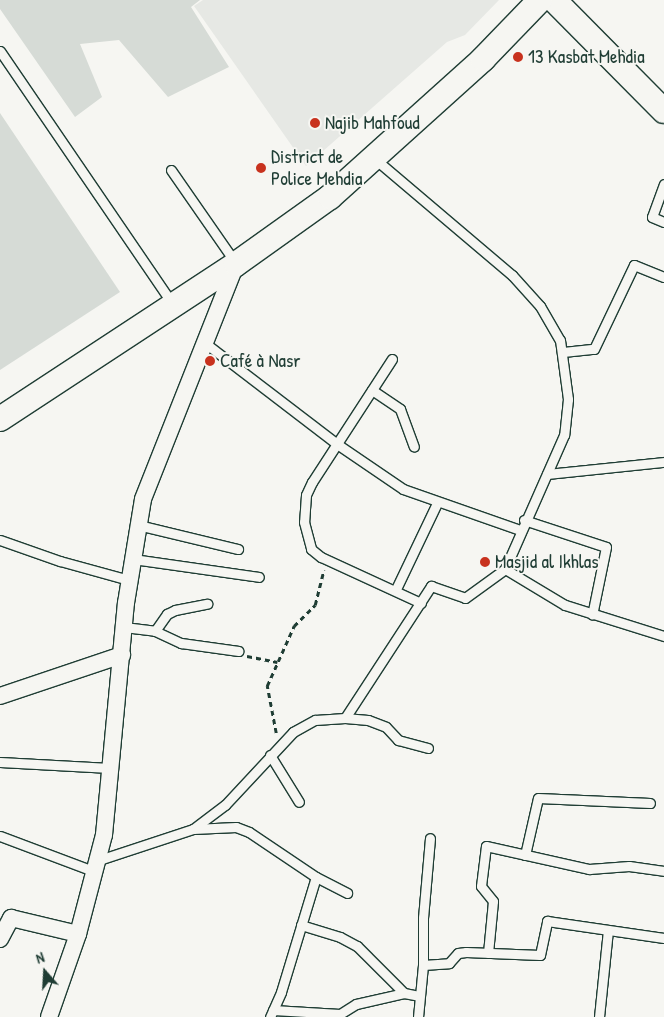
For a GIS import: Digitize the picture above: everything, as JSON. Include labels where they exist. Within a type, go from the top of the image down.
[{"type":"street","points":[[0,419],[236,264],[330,197],[375,159],[484,59],[540,0]]},
{"type":"street","points":[[554,0],[664,111]]},
{"type":"street","points":[[49,1017],[78,934],[97,866],[110,768],[124,627],[138,525],[156,460],[236,264]]},
{"type":"street","points":[[0,696],[122,655]]},
{"type":"street","points":[[1,936],[11,918],[78,934]]},
{"type":"lane","points":[[0,51],[173,305]]},
{"type":"lane","points":[[345,718],[431,586],[465,598],[505,569],[524,520],[564,435],[568,416],[564,352],[555,327],[527,290],[494,258],[375,159]]},
{"type":"lane","points":[[172,170],[236,264]]},
{"type":"lane","points":[[664,184],[652,217],[664,222]]},
{"type":"lane","points":[[564,352],[594,349],[634,265],[664,277]]},
{"type":"lane","points":[[205,343],[337,444],[403,489],[437,503],[520,530]]},
{"type":"lane","points":[[392,359],[312,482],[304,507],[306,537],[311,549],[327,559],[396,589],[421,603]]},
{"type":"lane","points":[[372,390],[400,409],[414,447]]},
{"type":"lane","points":[[547,474],[664,462]]},
{"type":"lane","points":[[396,589],[437,503]]},
{"type":"lane","points":[[524,520],[606,548],[592,615]]},
{"type":"lane","points":[[138,525],[238,548]]},
{"type":"lane","points":[[0,540],[60,561],[130,580]]},
{"type":"lane","points":[[133,559],[259,577]]},
{"type":"lane","points":[[505,569],[543,594],[592,615],[664,636]]},
{"type":"lane","points":[[154,632],[167,614],[175,610],[206,604]]},
{"type":"lane","points":[[124,627],[154,632],[181,643],[238,651]]},
{"type":"lane","points":[[0,836],[97,866],[193,829],[225,805],[279,744],[315,720],[345,718],[377,723],[386,727],[398,740],[428,748]]},
{"type":"lane","points":[[270,755],[299,802]]},
{"type":"lane","points":[[0,762],[110,768]]},
{"type":"lane","points":[[525,855],[538,798],[650,803]]},
{"type":"lane","points":[[193,829],[236,827],[250,832],[316,877],[347,893]]},
{"type":"lane","points":[[418,1017],[423,965],[423,918],[430,838]]},
{"type":"lane","points":[[488,954],[493,901],[480,886],[486,846],[588,869],[629,866],[664,871]]},
{"type":"lane","points":[[316,877],[272,1013],[340,1014],[356,1004],[404,993],[419,996]]},
{"type":"lane","points":[[423,965],[450,963],[458,953],[540,955],[547,921],[664,938]]},
{"type":"lane","points":[[301,925],[340,937],[357,946],[404,993]]},
{"type":"lane","points":[[598,1017],[608,930]]},
{"type":"path","points":[[279,744],[267,686],[294,626],[315,605],[327,559]]},
{"type":"path","points":[[238,651],[251,658],[277,662]]},
{"type":"shaded area","points":[[0,0],[200,0],[191,7],[229,67],[168,97],[119,40],[80,44],[102,97],[75,117],[0,9]]},
{"type":"shaded area","name":"Najib Mahfoud","points":[[203,0],[499,0],[465,35],[447,42],[306,166],[194,6]]},
{"type":"shaded area","points":[[0,113],[120,292],[0,370]]},
{"type":"place","name":"13 Kasbat Mehdia","points":[[518,57]]},
{"type":"place","name":"Najib Mahfoud","points":[[315,123]]},
{"type":"place","name":"District de Police Mehdia","points":[[261,168]]},
{"type":"place","name":"Café à Nasr","points":[[210,361]]},
{"type":"place","name":"Masjid al Ikhlas","points":[[485,562]]}]
